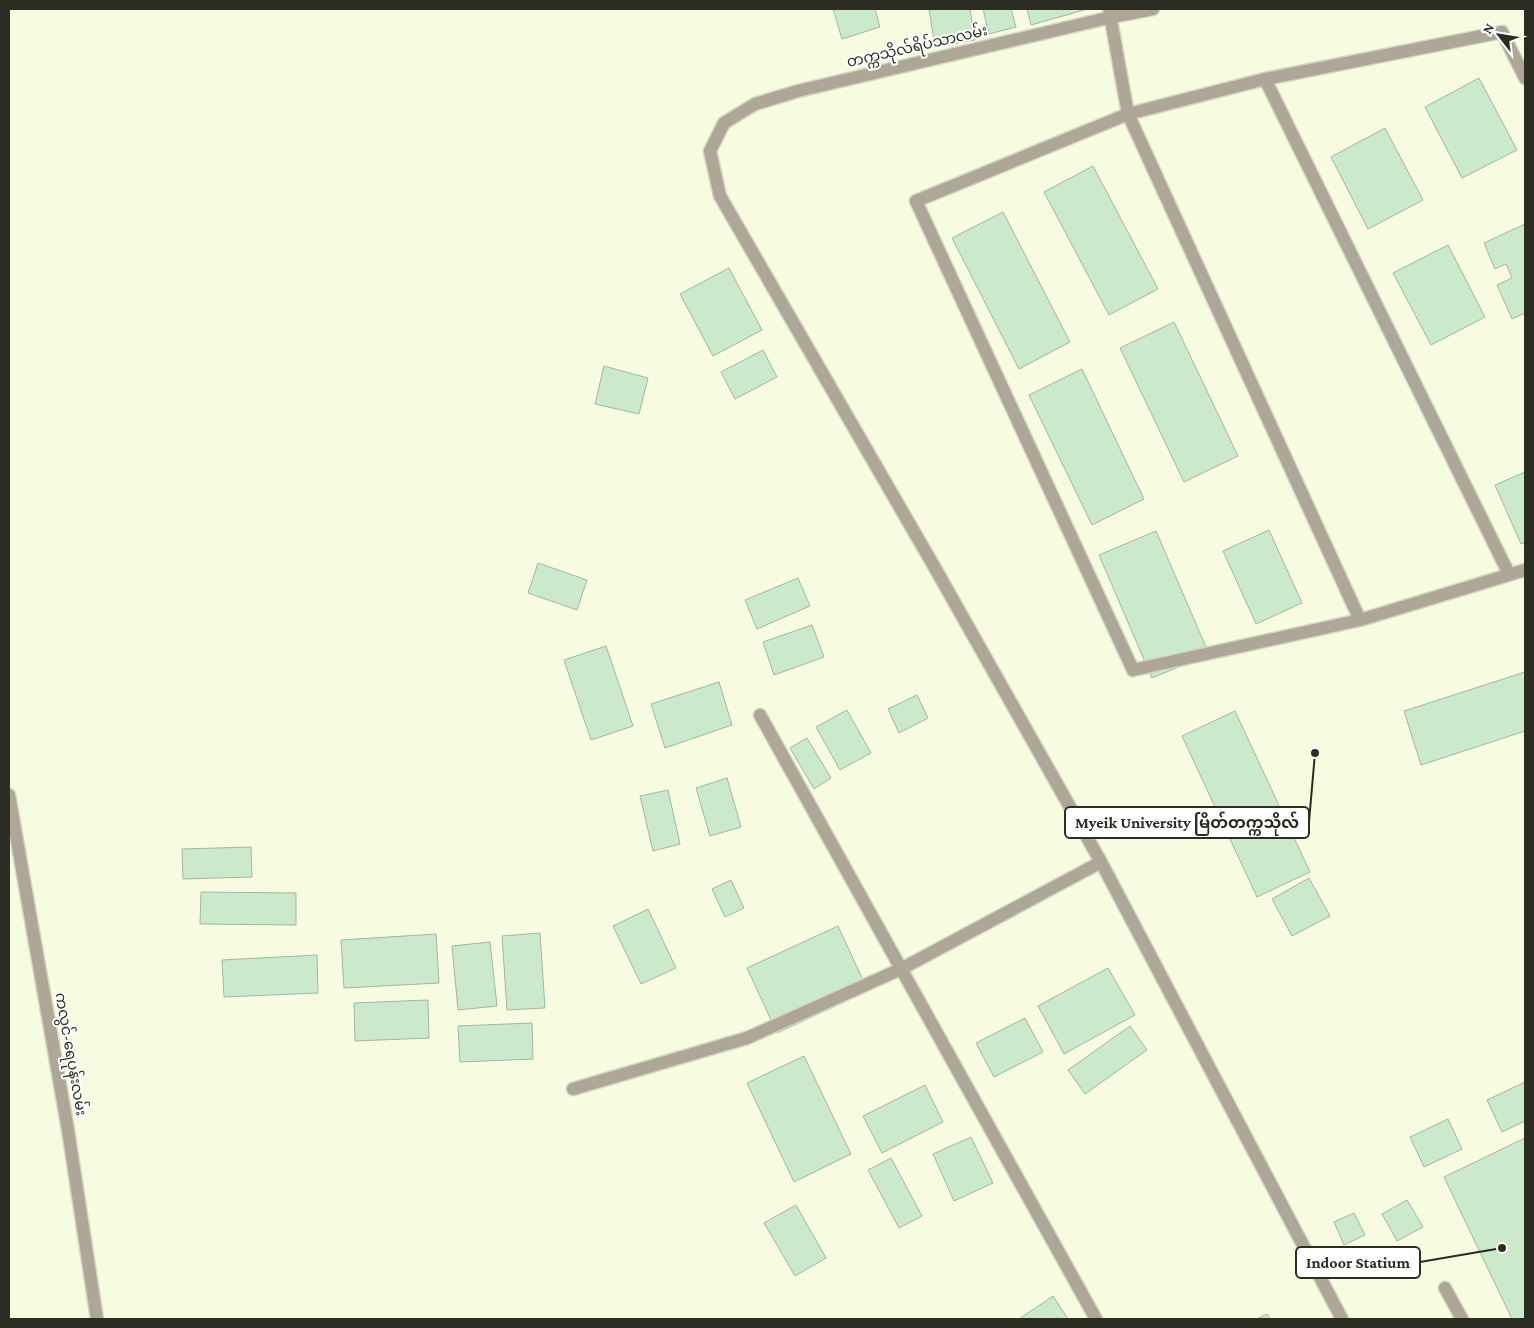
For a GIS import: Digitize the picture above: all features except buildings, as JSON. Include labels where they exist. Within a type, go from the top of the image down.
[{"type":"street","name":"တက္ကသိုလ်ရိပ်သာလမ်း","points":[[1101,862],[935,568],[720,196],[710,151],[724,123],[755,104],[798,91],[1110,13],[1154,9]]},
{"type":"street","points":[[1110,13],[1128,114],[1360,620]]},
{"type":"street","points":[[1525,78],[1502,32],[1265,79],[1128,114],[916,201],[1133,670],[1360,620],[1525,570]]},
{"type":"street","points":[[1265,79],[1509,574]]},
{"type":"street","points":[[760,715],[1096,1319]]},
{"type":"street","name":"ကလွင်-ရေပုန်းလမ်း","points":[[9,794],[68,1130],[97,1319]]},
{"type":"street","points":[[573,1089],[747,1038],[901,969],[1101,862],[1342,1319]]},
{"type":"street","points":[[1445,1288],[1462,1319]]},
{"type":"place","name":"Myeik University မြိတ်တက္ကသိုလ်","points":[[1315,753]]},
{"type":"place","name":"Indoor Statium","points":[[1502,1248]]}]
